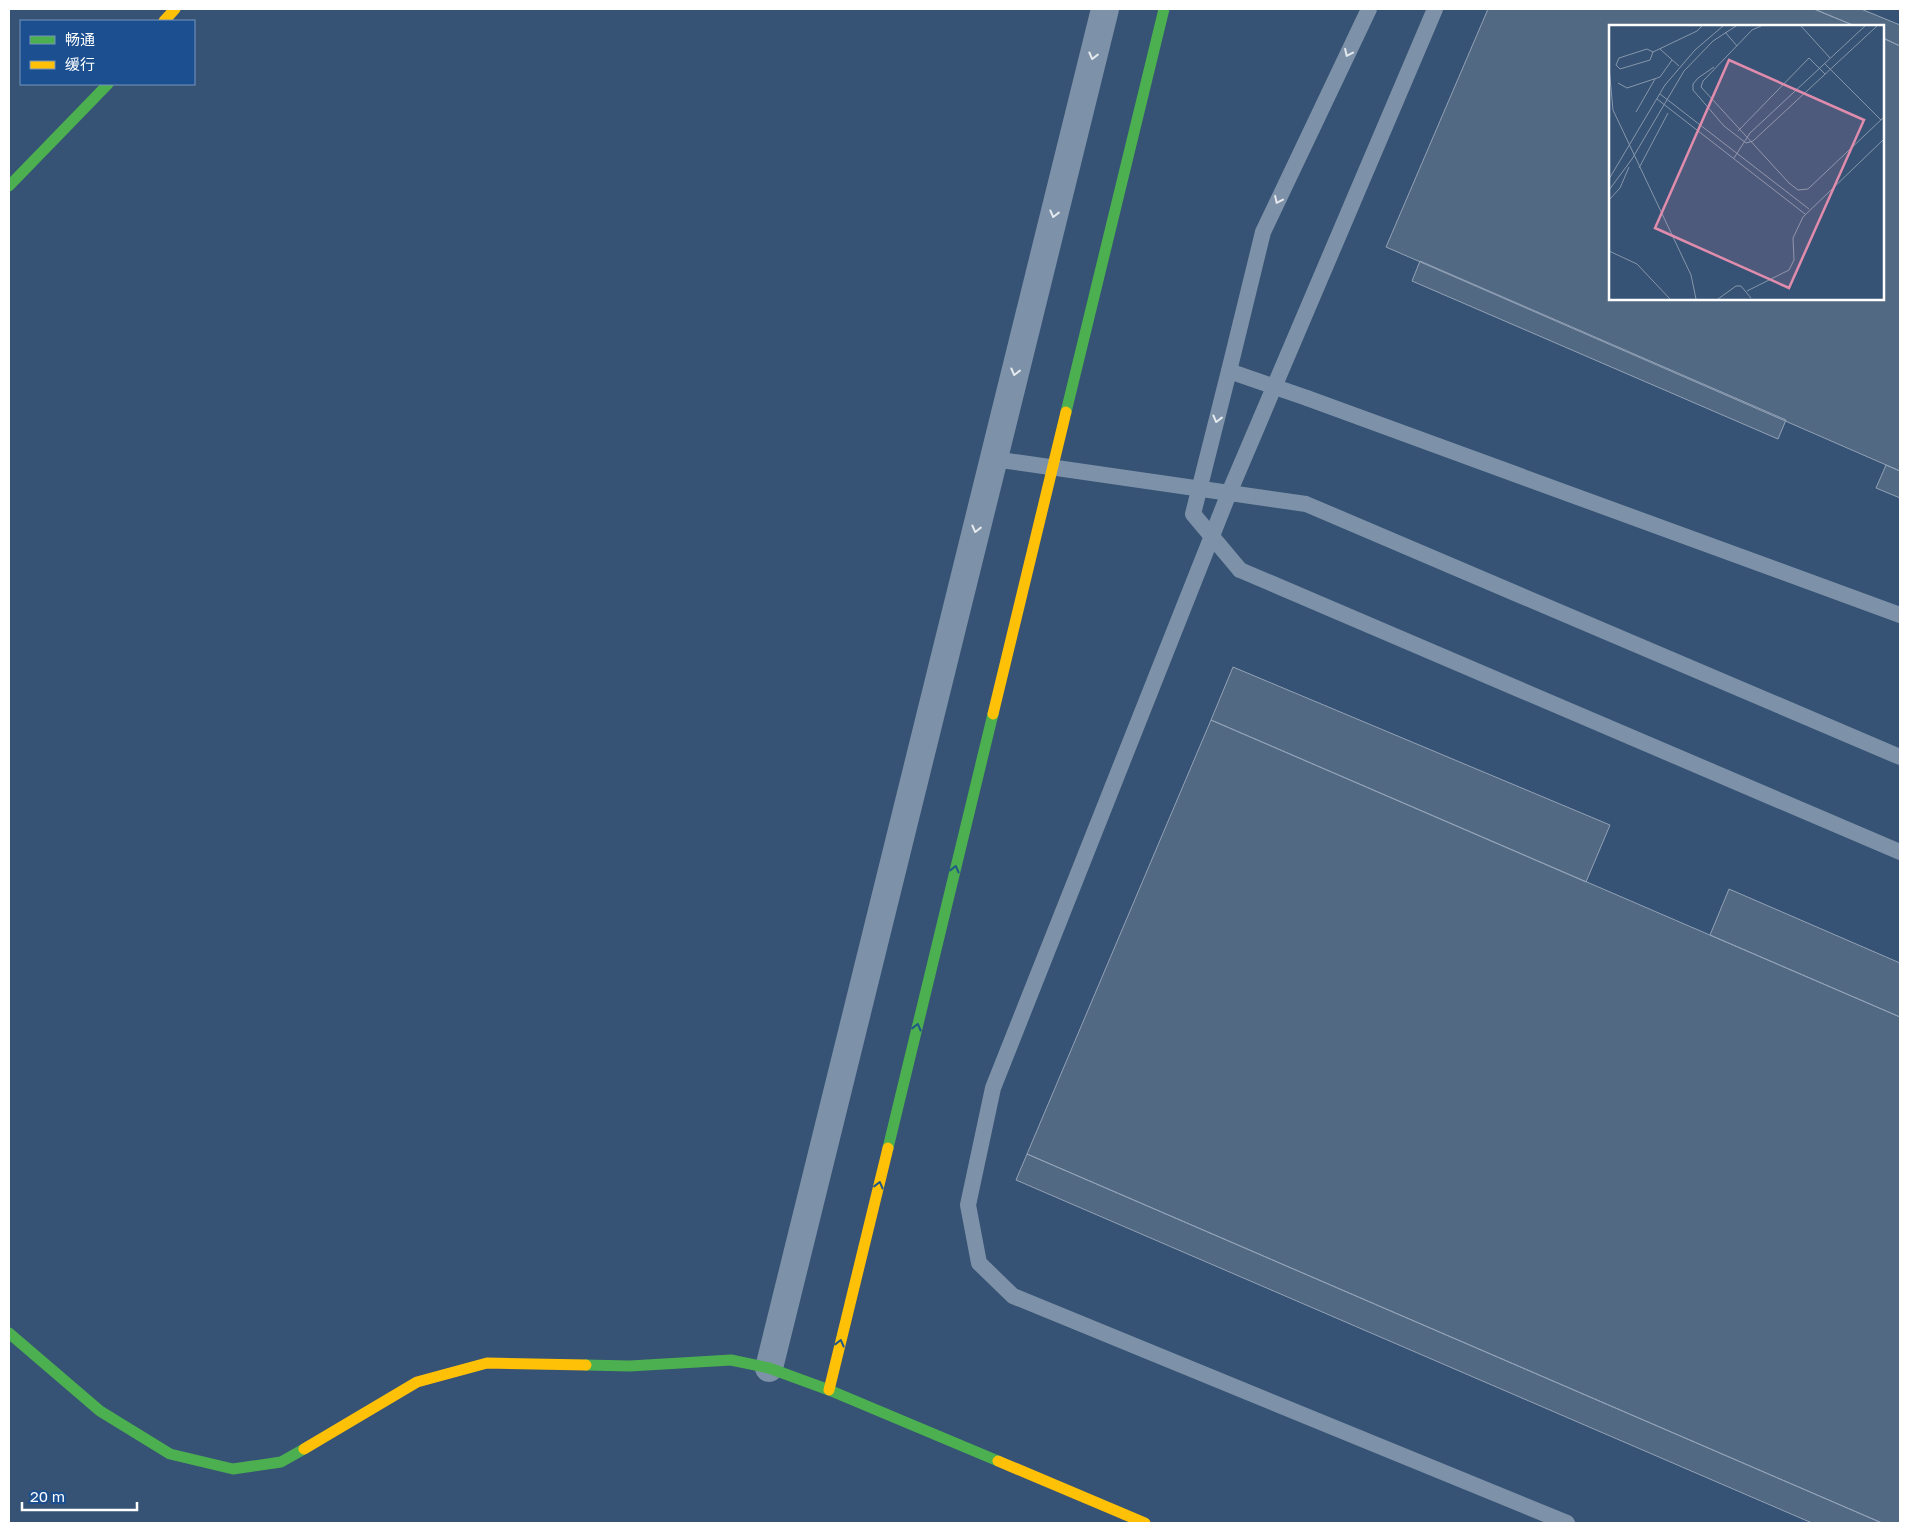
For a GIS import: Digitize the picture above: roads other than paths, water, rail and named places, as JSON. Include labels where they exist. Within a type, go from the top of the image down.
[{"type":"street","points":[[165,20],[175,9]]},
{"type":"street","points":[[769,1368],[1105,9]]},
{"type":"street","points":[[829,1390],[1164,9]]},
{"type":"street","points":[[9,186],[107,85]]},
{"type":"street","points":[[9,1332],[100,1411],[115,1421],[170,1454],[233,1469],[281,1462],[417,1382],[487,1363],[630,1366],[731,1360],[769,1368],[829,1390],[1145,1523]]},
{"type":"lane","points":[[1369,9],[1263,232],[1193,514],[1240,570],[1900,852]]},
{"type":"lane","points":[[1435,9],[1230,493],[993,1088],[968,1205],[979,1263],[1013,1296],[1567,1523]]},
{"type":"lane","points":[[1229,372],[1307,398],[1900,615]]},
{"type":"lane","points":[[994,459],[1306,504],[1900,757]]}]
